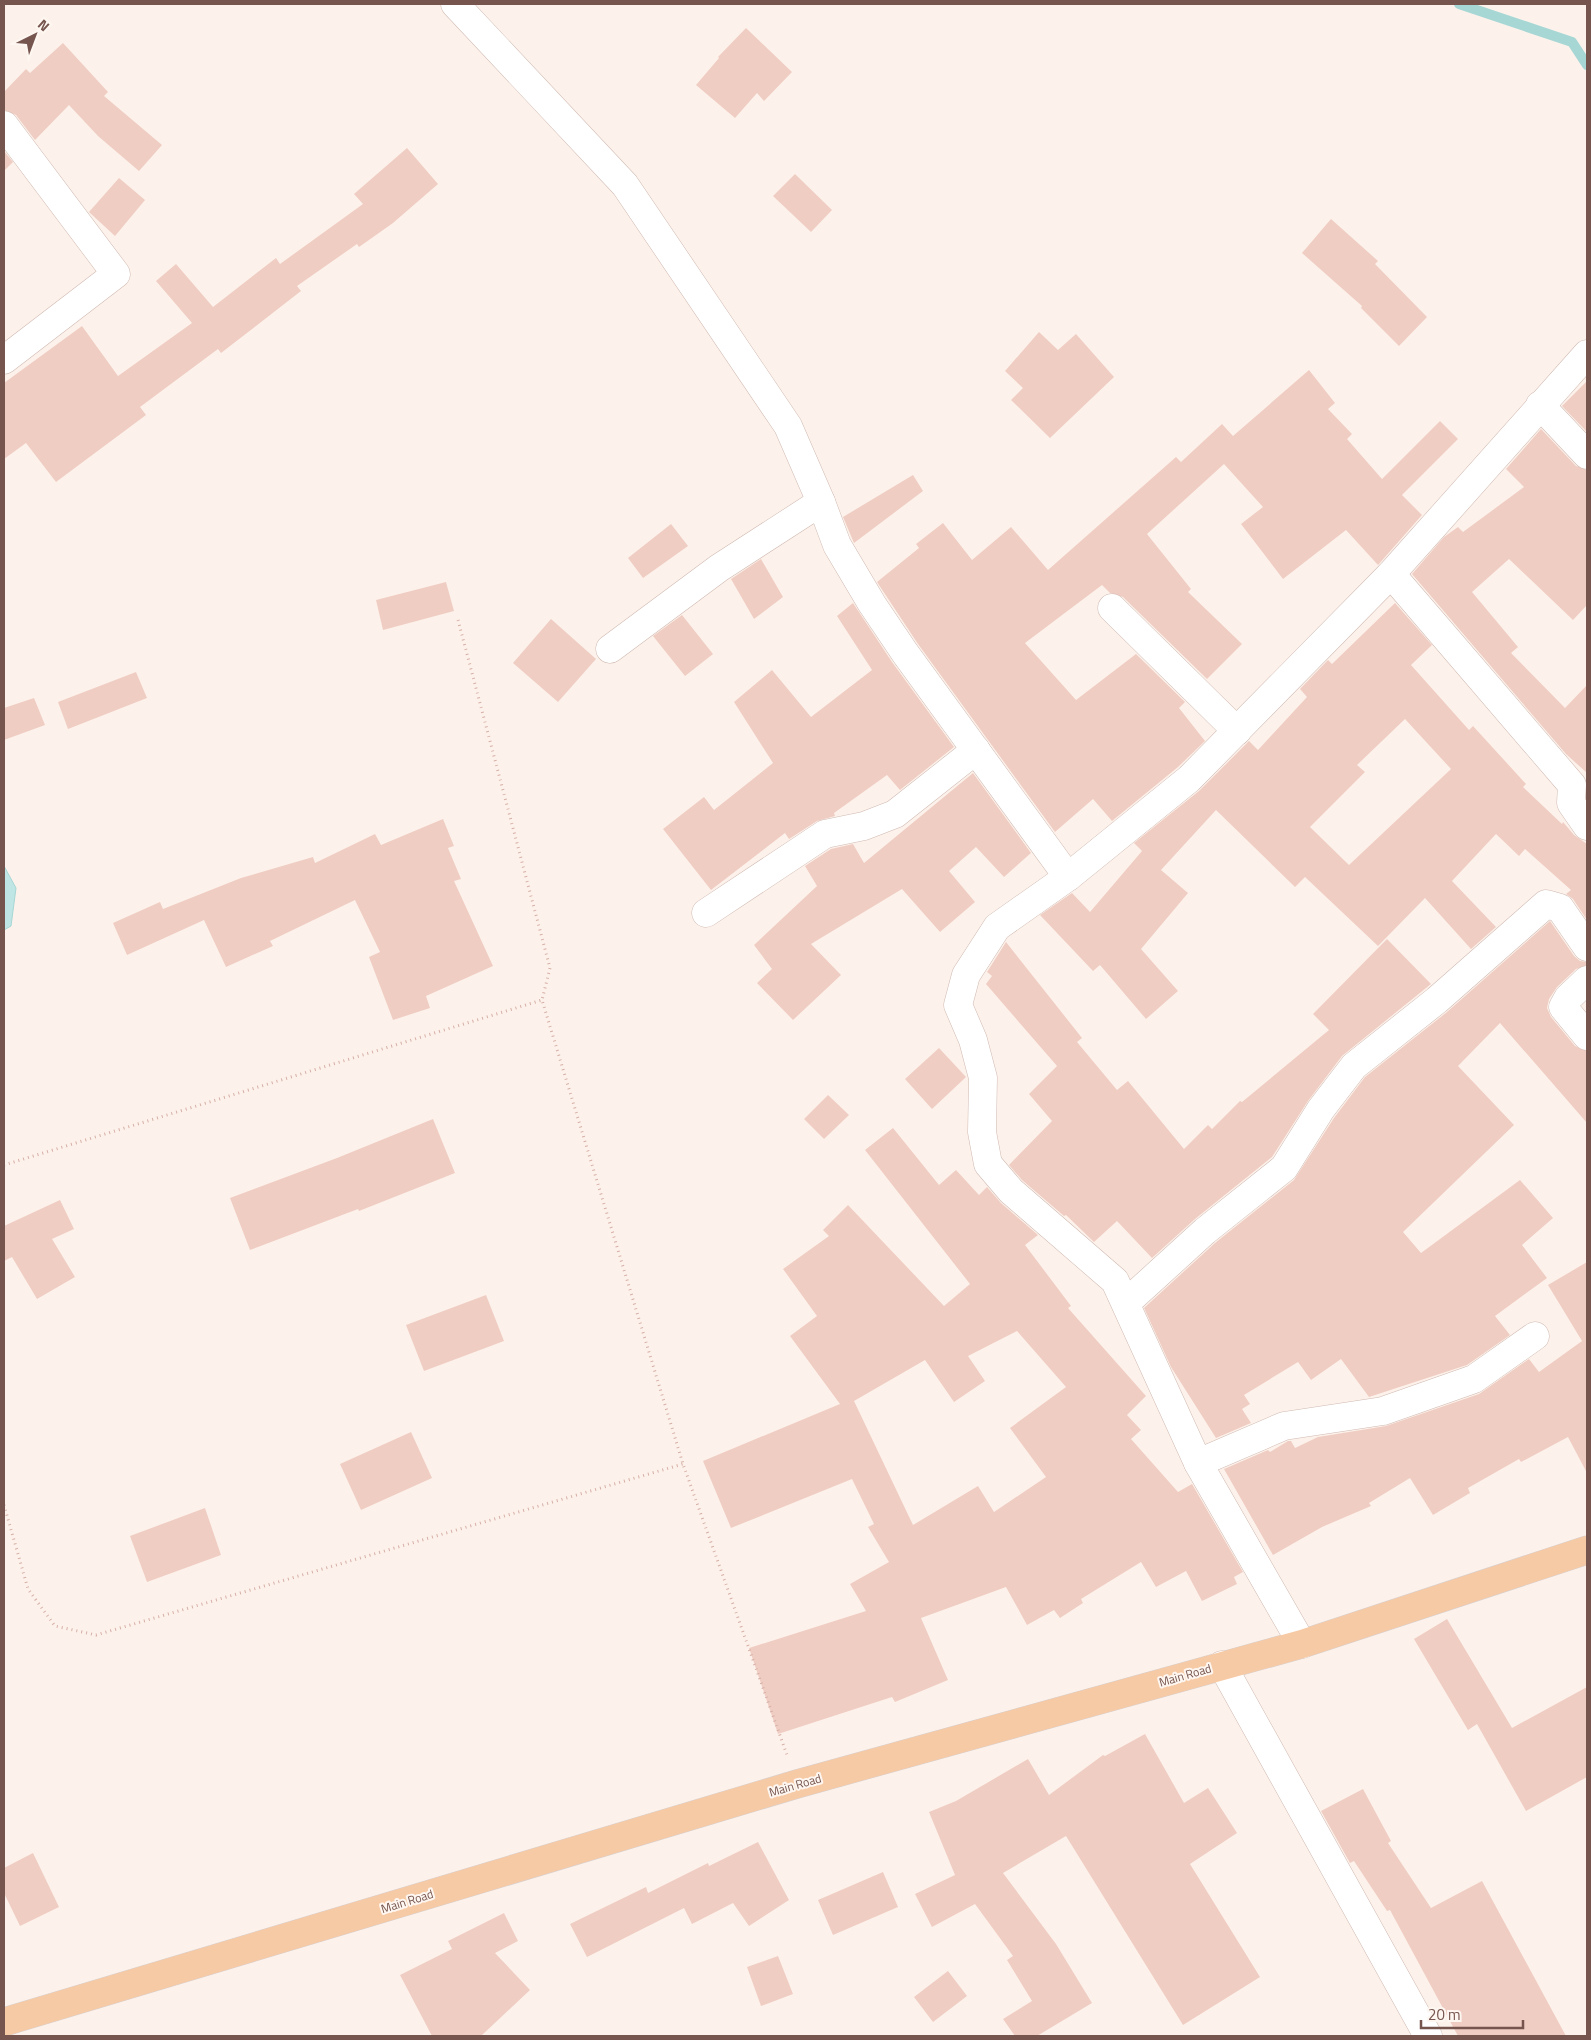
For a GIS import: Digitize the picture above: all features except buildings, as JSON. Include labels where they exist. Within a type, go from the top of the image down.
[{"type":"main road","name":"Main Road","points":[[4,2022],[797,1784],[1302,1644],[1587,1550]]},
{"type":"street","points":[[455,4],[624,185],[788,426],[821,502],[837,545],[872,604],[905,653],[1068,877]]},
{"type":"street","points":[[4,126],[116,274],[4,360]]},
{"type":"street","points":[[1302,1644],[1198,1463],[1115,1281],[1011,1191],[988,1164],[982,1132],[983,1078],[973,1040],[958,1004],[966,975],[997,927],[1068,877],[1189,779],[1391,574],[1587,354]]},
{"type":"street","points":[[1540,405],[1587,455]]},
{"type":"street","points":[[610,649],[718,568],[821,502]]},
{"type":"street","points":[[1391,574],[1572,785],[1571,803],[1587,826]]},
{"type":"street","points":[[1112,608],[1236,731]]},
{"type":"street","points":[[706,913],[824,834],[864,826],[895,814],[976,750]]},
{"type":"street","points":[[1126,1303],[1205,1231],[1284,1168],[1321,1109],[1354,1066],[1437,1000],[1546,904],[1560,908],[1587,947]]},
{"type":"street","points":[[1587,980],[1568,998],[1564,1008],[1587,1036]]},
{"type":"street","points":[[1198,1463],[1284,1426],[1383,1411],[1474,1379],[1535,1336]]},
{"type":"street","points":[[1222,1665],[1428,2036]]},
{"type":"path","points":[[458,620],[550,968],[542,1000],[683,1464],[797,1784]]},
{"type":"path","points":[[4,1165],[542,1000]]},
{"type":"path","points":[[4,1506],[28,1589],[55,1626],[96,1635],[683,1464]]},
{"type":"water","points":[[4,866],[16,888],[11,926],[4,930]]},
{"type":"waterway","points":[[1459,4],[1572,42],[1587,65]]}]
